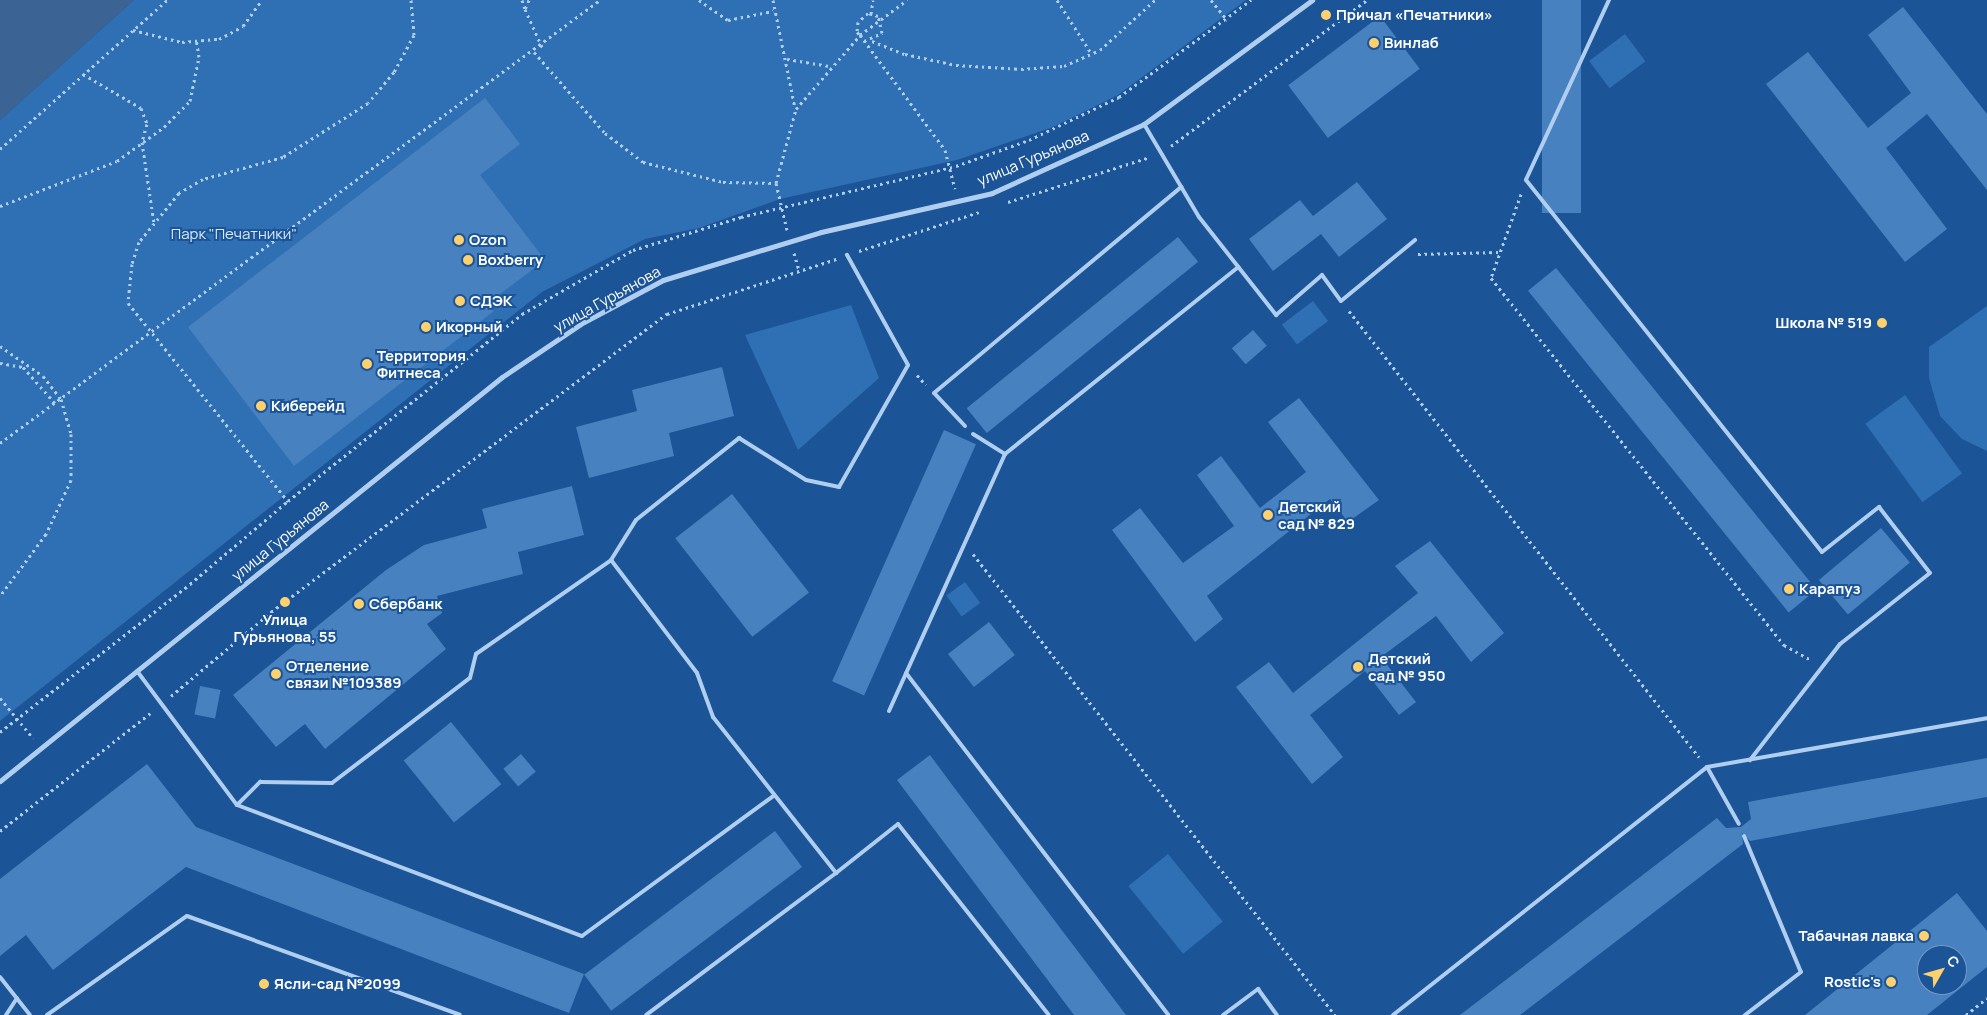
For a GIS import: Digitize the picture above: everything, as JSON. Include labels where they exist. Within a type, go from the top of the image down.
[{"type":"street","name":"улица Гурьянова","points":[[0,781],[502,377],[584,322],[662,280],[822,232],[992,193],[1144,124],[1312,0]]},
{"type":"lane","points":[[1610,0],[1526,180],[1822,552],[1879,508],[1930,573],[1819,666],[1750,760]]},
{"type":"lane","points":[[1144,124],[1181,187],[1238,267],[1276,315],[1322,275],[1341,301],[1415,240]]},
{"type":"lane","points":[[965,426],[934,393],[1181,187]]},
{"type":"lane","points":[[238,805],[260,782],[332,783],[470,678],[476,654],[611,560],[636,520],[739,438],[806,480],[839,487],[908,366],[847,255]]},
{"type":"lane","points":[[889,711],[1005,454],[1238,267]]},
{"type":"lane","points":[[973,434],[1005,454]]},
{"type":"lane","points":[[611,560],[696,673],[713,717],[773,796],[836,873]]},
{"type":"lane","points":[[138,671],[238,805],[582,936],[773,796]]},
{"type":"lane","points":[[906,673],[1168,1015]]},
{"type":"lane","points":[[1393,1015],[1707,768],[1987,718]]},
{"type":"lane","points":[[1707,768],[1738,824]]},
{"type":"lane","points":[[646,1015],[836,873],[898,824],[1049,1015]]},
{"type":"lane","points":[[1744,836],[1801,972],[1745,1015]]},
{"type":"lane","points":[[47,1015],[187,916],[460,1015]]},
{"type":"lane","points":[[0,977],[30,1015]]},
{"type":"lane","points":[[1223,1015],[1258,989],[1277,1015]]},
{"type":"lane","points":[[6,1015],[16,998]]},
{"type":"path","points":[[0,149],[167,0]]},
{"type":"path","points":[[133,30],[182,42],[196,39],[219,39],[243,26],[262,0]]},
{"type":"path","points":[[284,496],[149,333],[128,303],[139,242],[179,193],[203,178],[282,157],[368,103],[394,72],[414,35],[411,0]]},
{"type":"path","points":[[522,0],[542,47]]},
{"type":"path","points":[[525,10],[529,0]]},
{"type":"path","points":[[0,443],[542,47],[600,0]]},
{"type":"path","points":[[700,0],[728,20],[773,10]]},
{"type":"path","points":[[773,0],[773,10],[787,59],[796,108]]},
{"type":"path","points":[[871,14],[873,0]]},
{"type":"path","points":[[780,199],[776,183],[796,108],[830,66],[860,35],[907,0]]},
{"type":"path","points":[[1057,0],[1091,53]]},
{"type":"path","points":[[864,41],[872,41],[905,54],[956,65],[1021,69],[1064,66],[1091,53],[1155,0]]},
{"type":"path","points":[[1211,0],[1227,20]]},
{"type":"path","points":[[1006,203],[1161,153],[1367,0]]},
{"type":"path","points":[[871,14],[880,20],[882,33],[872,41]]},
{"type":"path","points":[[871,14],[858,22],[860,35],[945,150],[958,200]]},
{"type":"path","points":[[0,206],[117,161],[142,142],[190,100],[199,56],[196,39]]},
{"type":"path","points":[[534,52],[605,133],[643,162],[723,182],[776,183]]},
{"type":"path","points":[[787,59],[830,66]]},
{"type":"path","points":[[83,74],[141,108],[147,124],[142,142],[154,224]]},
{"type":"path","points":[[1526,180],[1491,278],[1784,645],[1819,666]]},
{"type":"path","points":[[0,831],[161,704],[271,612],[667,314],[987,209]]},
{"type":"path","points":[[1398,254],[1500,252]]},
{"type":"path","points":[[1341,301],[1707,768]]},
{"type":"path","points":[[0,346],[43,376],[61,399],[71,434],[71,480],[46,534],[0,596]]},
{"type":"path","points":[[0,363],[24,367],[55,403]]},
{"type":"path","points":[[908,366],[934,393]]},
{"type":"path","points":[[0,732],[190,584],[288,500]]},
{"type":"path","points":[[965,544],[1335,1015]]},
{"type":"path","points":[[0,698],[42,748]]},
{"type":"path","points":[[1966,1015],[1987,998]]},
{"type":"green space","name":"Парк \"Печатники\"","points":[[134,0],[1246,0],[1118,95],[1053,127],[957,160],[780,199],[699,228],[645,239],[542,292],[0,721],[0,120]]},
{"type":"green space","points":[[1625,34],[1645,61],[1610,88],[1589,61]]},
{"type":"green space","points":[[1313,301],[1328,321],[1297,344],[1282,324]]},
{"type":"green space","points":[[851,305],[879,378],[798,450],[745,335]]},
{"type":"green space","points":[[1987,306],[1987,451],[1962,439],[1940,416],[1929,378],[1929,347]]},
{"type":"green space","points":[[1905,395],[1962,473],[1922,502],[1865,424]]},
{"type":"green space","points":[[965,582],[980,603],[962,617],[946,596]]},
{"type":"green space","points":[[1168,854],[1223,922],[1183,954],[1128,886]]},
{"type":"shaded area","points":[[0,0],[134,0],[0,120]]},
{"type":"building","points":[[1542,0],[1581,0],[1581,213],[1542,213]]},
{"type":"building","points":[[1903,7],[1987,114],[1987,190],[1927,114],[1886,148],[1947,229],[1905,262],[1766,84],[1808,52],[1868,128],[1911,93],[1868,35]]},
{"type":"building","points":[[1380,16],[1420,69],[1328,138],[1288,85]]},
{"type":"building","points":[[485,98],[520,144],[480,175],[545,260],[488,303],[494,311],[294,466],[188,327]]},
{"type":"building","points":[[1357,182],[1387,219],[1339,257],[1321,234],[1273,271],[1249,239],[1300,200],[1313,216]]},
{"type":"building","points":[[1178,237],[1198,262],[987,433],[967,408]]},
{"type":"building","points":[[1556,268],[1817,590],[1789,612],[1528,291]]},
{"type":"building","points":[[1253,330],[1267,346],[1246,364],[1232,348]]},
{"type":"building","points":[[722,367],[734,416],[669,433],[674,456],[589,478],[576,427],[637,411],[632,390]]},
{"type":"building","name":"Детский сад № 829","points":[[1299,398],[1379,500],[1348,522],[1330,499],[1207,596],[1223,619],[1195,642],[1112,530],[1140,508],[1183,563],[1234,526],[1197,475],[1221,456],[1260,508],[1306,472],[1268,422]]},
{"type":"building","points":[[944,430],[976,444],[864,695],[832,681]]},
{"type":"building","points":[[572,486],[584,535],[518,552],[523,574],[437,596],[442,613],[427,624],[446,649],[325,749],[305,724],[276,747],[233,695],[386,570],[424,545],[487,528],[482,509]]},
{"type":"building","points":[[732,494],[809,593],[752,637],[675,538]]},
{"type":"building","points":[[1881,528],[1910,562],[1848,615],[1819,580]]},
{"type":"building","name":"Детский сад № 950","points":[[1430,541],[1504,633],[1471,662],[1436,616],[1381,657],[1416,702],[1399,715],[1365,671],[1310,715],[1343,757],[1312,784],[1236,687],[1269,662],[1293,693],[1418,593],[1395,566]]},
{"type":"building","points":[[989,622],[1015,655],[974,687],[948,654]]},
{"type":"building","points":[[200,686],[221,690],[215,718],[194,714]]},
{"type":"building","points":[[451,722],[501,784],[454,823],[404,760]]},
{"type":"building","points":[[521,754],[536,772],[518,786],[503,769]]},
{"type":"building","points":[[930,755],[1126,1015],[1074,1015],[897,780]]},
{"type":"building","points":[[1987,758],[1987,797],[1750,841],[1742,833],[1743,844],[1520,1015],[1460,1015],[1717,818],[1726,828],[1741,827],[1751,819],[1748,802]]},
{"type":"building","points":[[147,764],[196,827],[584,974],[569,1013],[186,867],[53,970],[26,935],[0,956],[0,879]]},
{"type":"building","points":[[775,831],[802,867],[611,1011],[584,975]]},
{"type":"building","points":[[1957,893],[1987,931],[1987,967],[1967,983],[1967,945],[1917,945],[1917,995],[1952,995],[1927,1015],[1805,1015]]},
{"type":"place","name":"Причал «Печатники»","points":[[1326,15]]},
{"type":"place","name":"Винлаб","points":[[1374,43]]},
{"type":"place","name":"Ozon","points":[[459,240]]},
{"type":"place","name":"Boxberry","points":[[468,260]]},
{"type":"place","name":"СДЭК","points":[[460,301]]},
{"type":"place","name":"Школа № 519","points":[[1882,323]]},
{"type":"place","name":"Икорный","points":[[426,327]]},
{"type":"place","name":"Территория Фитнеса","points":[[367,364]]},
{"type":"place","name":"Киберейд","points":[[261,406]]},
{"type":"place","name":"Детский сад № 829","points":[[1268,515]]},
{"type":"place","name":"Карапуз","points":[[1789,589]]},
{"type":"place","name":"Улица Гурьянова, 55","points":[[285,602]]},
{"type":"place","name":"Сбербанк","points":[[359,604]]},
{"type":"place","name":"Детский сад № 950","points":[[1358,667]]},
{"type":"place","name":"Отделение связи №109389","points":[[276,674]]},
{"type":"place","name":"Табачная лавка","points":[[1924,936]]},
{"type":"place","name":"Rostic's","points":[[1891,982]]},
{"type":"place","name":"Ясли-сад №2099","points":[[264,984]]}]
